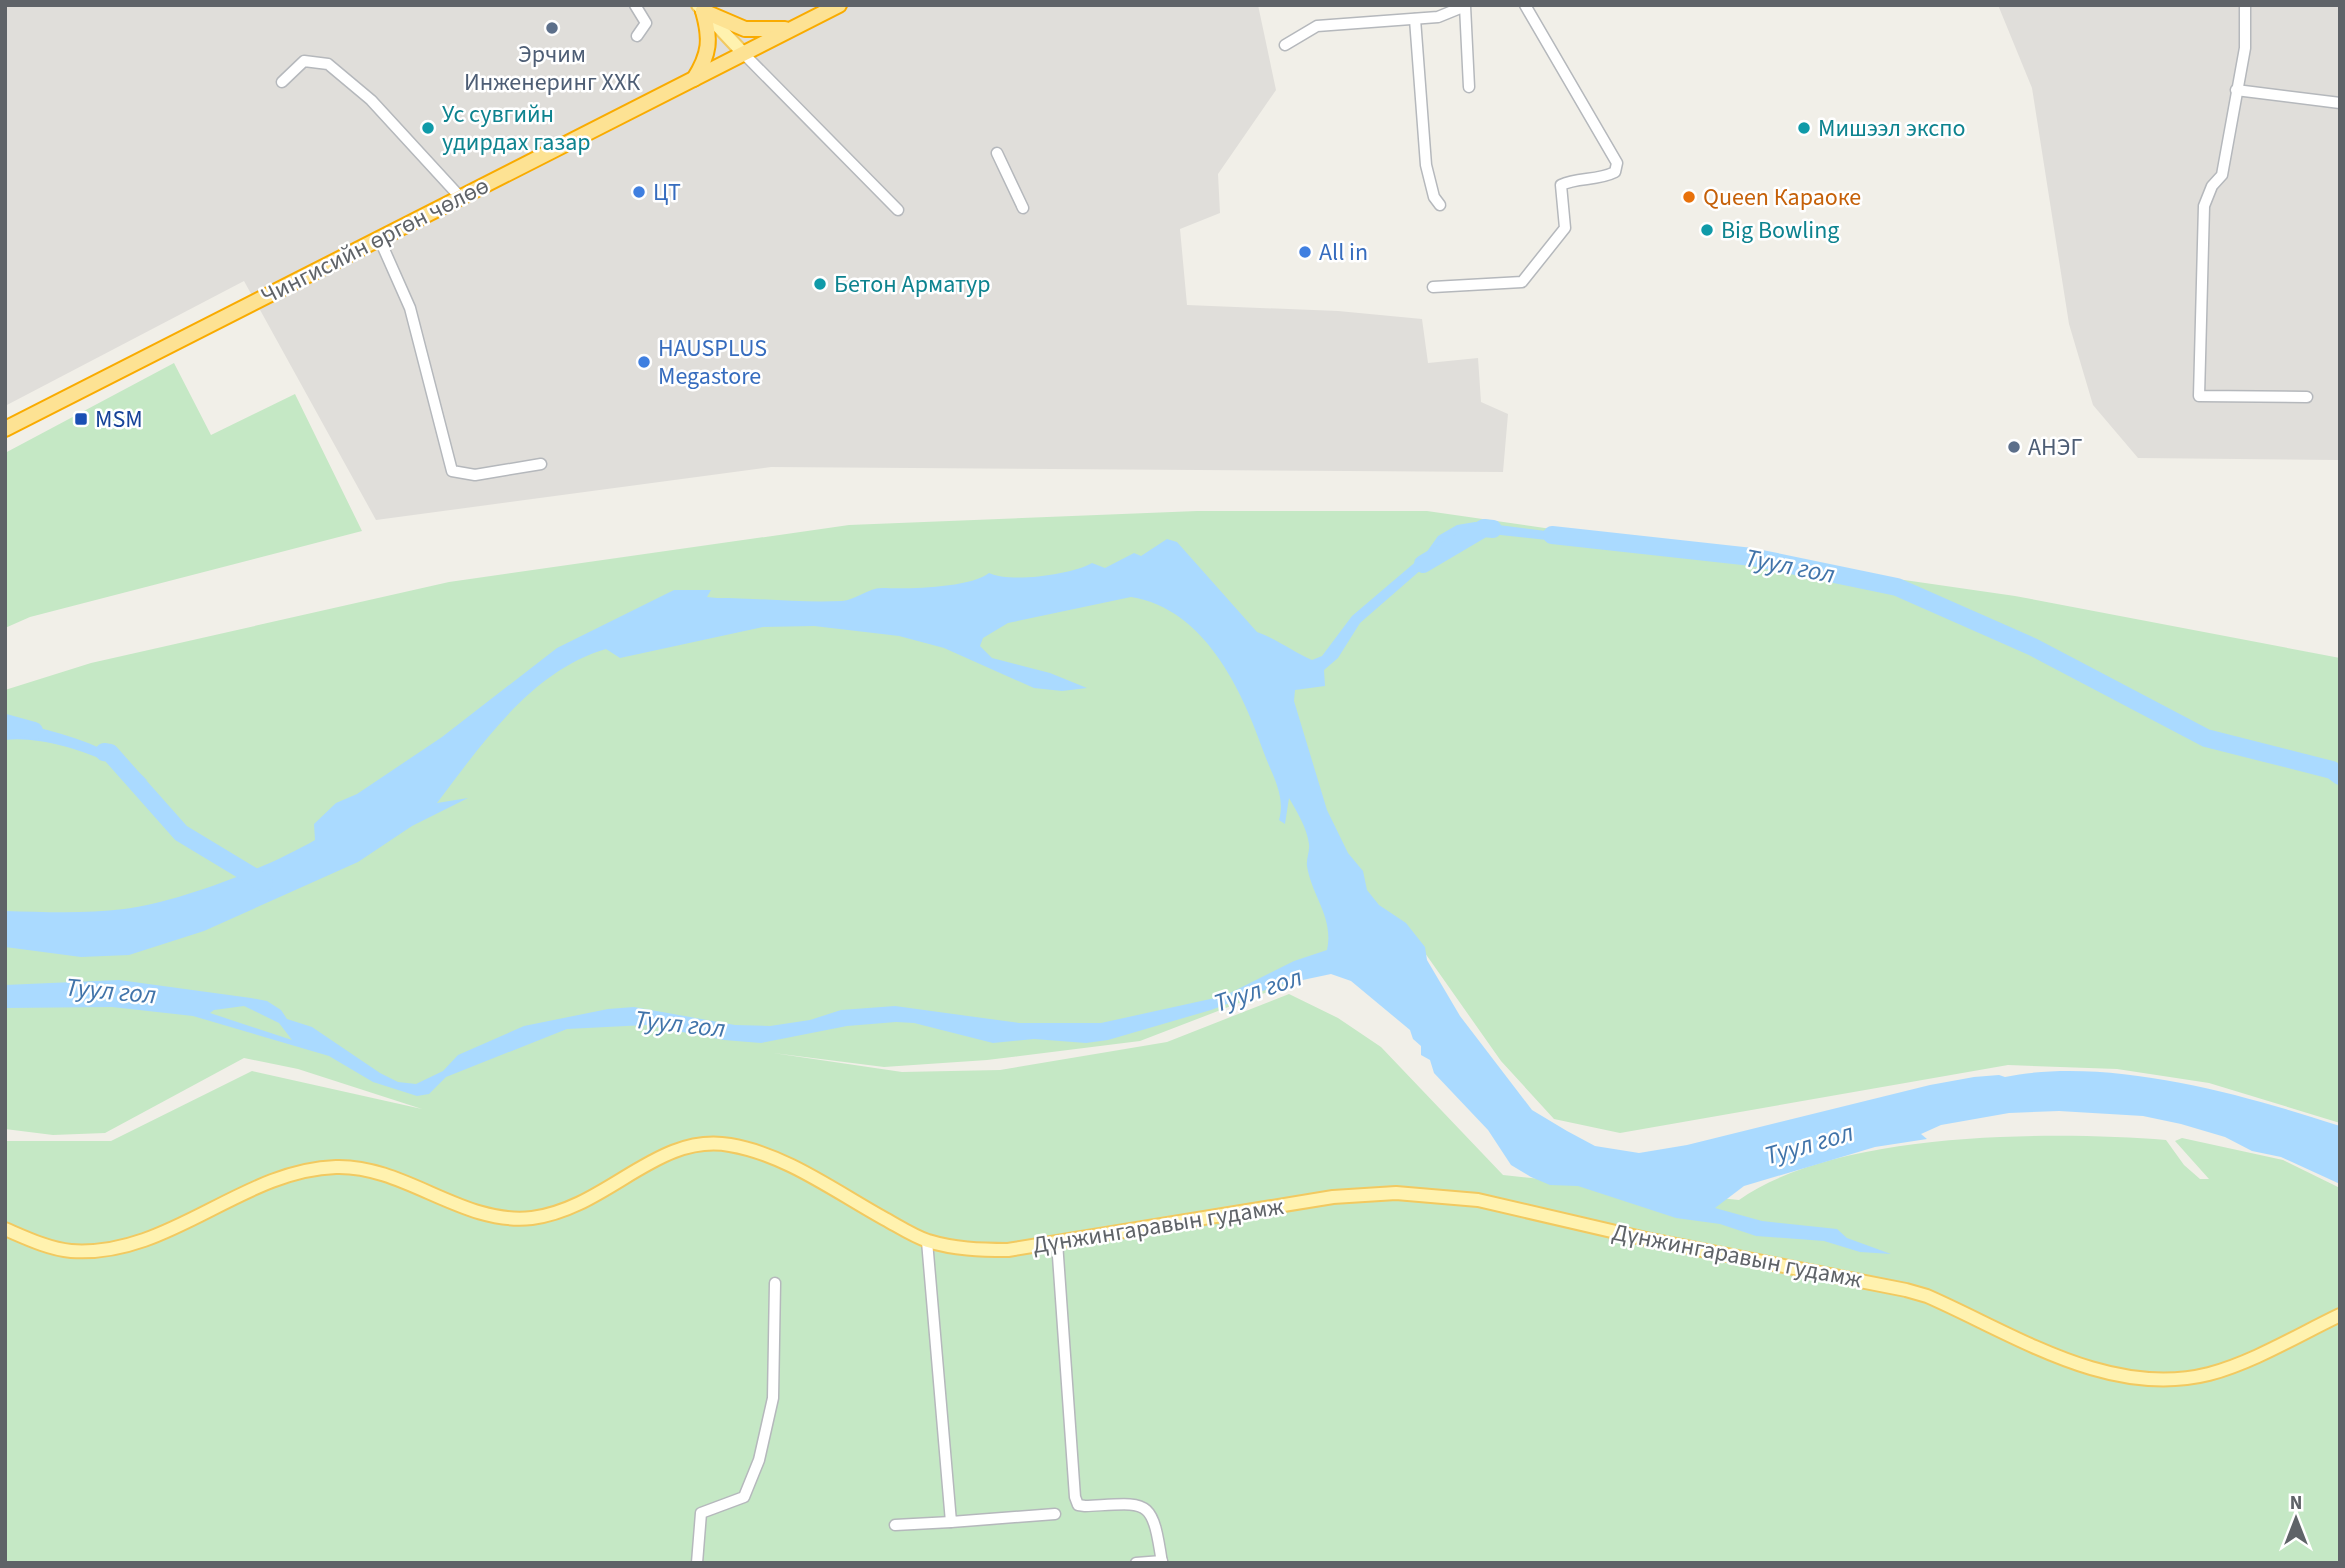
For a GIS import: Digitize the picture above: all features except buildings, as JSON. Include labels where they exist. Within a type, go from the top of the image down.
[{"type":"highway","name":"Чингисийн өргөн чөлөө","points":[[5,428],[839,5]]},
{"type":"highway","points":[[701,8],[746,29],[794,29]]},
{"type":"highway","points":[[693,80],[704,62],[709,42],[701,8]]},
{"type":"main road","points":[[701,8],[744,54]]},
{"type":"main road","name":"Дүнжингаравын гудамж","points":[[5,1229],[46,1245],[71,1251],[112,1247],[184,1224],[258,1185],[306,1171],[337,1167],[381,1172],[489,1214],[527,1218],[551,1215],[584,1203],[667,1152],[685,1146],[714,1143],[746,1149],[779,1161],[927,1241],[958,1248],[1008,1250],[1333,1197],[1396,1193],[1448,1196],[1906,1290],[1927,1296],[2078,1364],[2153,1380],[2210,1373],[2241,1363],[2340,1315]]},
{"type":"street","points":[[635,5],[646,23],[637,36]]},
{"type":"street","points":[[1433,287],[1522,282],[1565,228],[1561,185],[1570,181],[1602,179],[1615,172],[1617,163],[1525,5]]},
{"type":"street","points":[[2245,5],[2245,48],[2222,175],[2212,186],[2204,206],[2199,396],[2307,397]]},
{"type":"street","points":[[1285,45],[1317,26],[1415,19],[1450,14],[1465,6],[1469,87]]},
{"type":"street","points":[[1415,19],[1426,165],[1434,198],[1440,205]]},
{"type":"street","points":[[744,54],[898,210]]},
{"type":"street","points":[[282,82],[304,61],[328,64],[371,100],[461,198]]},
{"type":"street","points":[[2236,90],[2340,103]]},
{"type":"street","points":[[997,153],[1023,208]]},
{"type":"street","points":[[379,238],[410,307],[452,471],[475,475],[541,464]]},
{"type":"street","points":[[927,1241],[951,1522]]},
{"type":"street","points":[[1057,1242],[1075,1497],[1078,1504],[1085,1506],[1144,1506],[1155,1518],[1162,1562],[1136,1563]]},
{"type":"street","points":[[697,1563],[702,1513],[744,1497],[760,1460],[773,1398],[775,1283]]},
{"type":"street","points":[[895,1525],[1055,1514]]},
{"type":"shaded area","points":[[5,5],[1258,5],[1276,90],[1218,174],[1220,213],[1180,229],[1187,305],[1338,311],[1422,319],[1428,363],[1478,358],[1481,402],[1508,414],[1503,472],[771,467],[376,520],[244,281],[5,406]]},
{"type":"shaded area","points":[[1998,5],[2340,5],[2340,550],[2338,460],[2138,458],[2093,405],[2069,324],[2032,88]]},
{"type":"green space","points":[[174,363],[211,435],[295,394],[362,531],[30,617],[5,628],[5,453]]},
{"type":"green space","points":[[1197,511],[1427,511],[2015,596],[2340,658],[2340,1123],[2209,1083],[2117,1069],[2008,1065],[1620,1133],[1554,1119],[1501,1061],[1413,936],[1140,1041],[987,1060],[884,1067],[773,1053],[902,1072],[1000,1070],[1167,1042],[1289,994],[1338,1018],[1381,1047],[1503,1175],[1739,1200],[1780,1177],[1830,1160],[1886,1148],[1945,1141],[2064,1136],[2166,1140],[2184,1165],[2200,1179],[2209,1179],[2175,1141],[2182,1138],[2283,1160],[2340,1188],[2340,1563],[5,1563],[5,1141],[111,1141],[252,1071],[422,1109],[298,1069],[244,1058],[105,1133],[53,1135],[5,1129],[5,690],[91,663],[449,582],[849,525]]},
{"type":"water","points":[[1475,522],[1577,535],[1574,543],[1491,534],[1461,535],[1360,623],[1338,658],[1324,670],[1325,686],[1295,690],[1294,701],[1327,810],[1348,853],[1363,871],[1367,890],[1379,905],[1406,923],[1425,947],[1427,960],[1460,1016],[1532,1110],[1595,1146],[1639,1153],[1687,1145],[1930,1085],[1974,1077],[2087,1071],[2130,1075],[2218,1091],[2340,1126],[2340,1184],[2281,1157],[2252,1151],[2225,1137],[2181,1124],[2143,1116],[2059,1111],[2009,1113],[1941,1125],[1921,1134],[1927,1139],[1875,1147],[1744,1186],[1715,1208],[1762,1221],[1837,1229],[1847,1238],[1891,1254],[1860,1252],[1824,1241],[1756,1236],[1720,1224],[1676,1218],[1578,1186],[1550,1185],[1511,1165],[1488,1130],[1434,1073],[1430,1060],[1421,1055],[1421,1046],[1413,1039],[1410,1030],[1351,981],[1331,974],[1279,985],[1211,1010],[1108,1040],[1086,1043],[1034,1039],[993,1043],[914,1023],[896,1022],[847,1026],[761,1043],[724,1040],[646,1025],[567,1029],[446,1077],[429,1094],[417,1096],[373,1082],[329,1056],[193,1016],[112,1007],[5,1008],[5,985],[119,980],[251,998],[267,1001],[281,1010],[287,1019],[312,1027],[380,1073],[398,1082],[416,1084],[443,1071],[458,1055],[524,1026],[608,1009],[634,1007],[735,1025],[770,1026],[810,1020],[841,1010],[895,1006],[1019,1023],[1101,1023],[1224,996],[1294,961],[1327,950],[1328,927],[1307,866],[1308,838],[1289,798],[1285,824],[1279,820],[1281,802],[1274,778],[1244,704],[1217,656],[1200,635],[1180,618],[1157,605],[1131,597],[1008,623],[983,638],[980,646],[992,658],[1050,673],[1087,688],[1062,691],[1034,688],[944,648],[899,636],[814,626],[763,627],[620,658],[606,649],[554,674],[531,692],[490,734],[437,803],[468,798],[412,826],[358,862],[204,931],[129,955],[81,957],[5,947],[5,911],[94,912],[146,905],[196,891],[273,862],[315,840],[314,824],[336,803],[357,794],[442,737],[557,648],[674,590],[711,590],[707,597],[717,598],[842,601],[878,588],[954,585],[989,573],[1011,577],[1040,576],[1070,571],[1092,563],[1105,568],[1134,553],[1141,556],[1167,539],[1177,542],[1257,632],[1312,660],[1322,656],[1352,616],[1426,553],[1438,536],[1457,525]],"holes":[[[244,1006],[279,1023],[292,1040],[210,1013],[214,1010]]]},
{"type":"water","points":[[19,723],[71,737],[104,750],[135,769],[148,781],[97,757],[60,745],[22,739],[5,740],[5,725]]},
{"type":"waterway","name":"Туул гол","points":[[1423,564],[1484,528],[1493,529]]},
{"type":"waterway","name":"Туул гол","points":[[1552,535],[1752,557],[1897,587],[2033,647],[2206,738],[2332,770],[2340,776]]},
{"type":"waterway","name":"Туул гол","points":[[5,723],[34,731]]},
{"type":"waterway","name":"Туул гол","points":[[104,752],[110,753],[181,833],[264,883]]},
{"type":"place","name":"Эрчим Инженеринг ХХК","points":[[552,28]]},
{"type":"place","name":"Ус сувгийн удирдах газар","points":[[428,128]]},
{"type":"place","name":"Мишээл экспо","points":[[1804,128]]},
{"type":"place","name":"ЦТ","points":[[639,192]]},
{"type":"place","name":"Queen Караоке","points":[[1689,197]]},
{"type":"place","name":"Big Bowling","points":[[1707,230]]},
{"type":"place","name":"All in","points":[[1305,252]]},
{"type":"place","name":"Бетон Арматур","points":[[820,284]]},
{"type":"place","name":"HAUSPLUS Megastore","points":[[644,362]]},
{"type":"place","name":"MSM","points":[[81,419]]},
{"type":"place","name":"АНЭГ","points":[[2014,447]]}]
